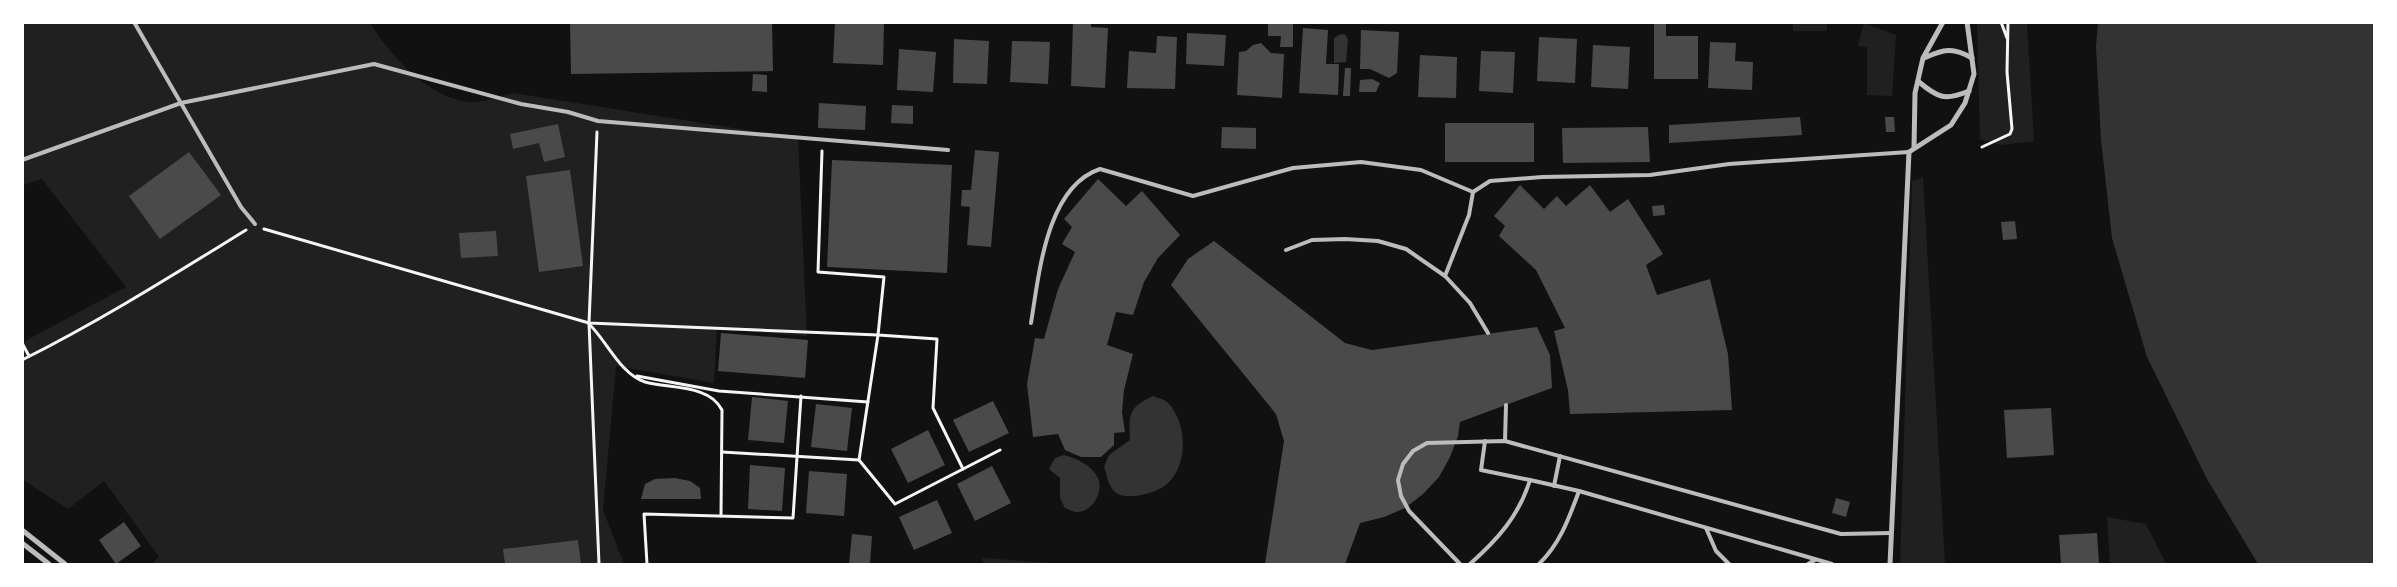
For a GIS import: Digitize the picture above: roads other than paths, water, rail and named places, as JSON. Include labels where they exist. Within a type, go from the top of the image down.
[{"type":"street","points":[[1914,148],[1915,93],[1923,58],[1943,22]]},
{"type":"street","points":[[1890,564],[1908,152],[1951,125],[1965,103],[1974,74],[1967,22]]},
{"type":"street","points":[[1923,58],[1951,50],[1957,50],[1972,58]]},
{"type":"street","points":[[1919,82],[1935,96],[1956,96],[1969,91]]},
{"type":"street","points":[[22,530],[65,564]]},
{"type":"street","points":[[22,543],[49,564]]},
{"type":"lane","points":[[134,22],[241,207],[255,224]]},
{"type":"lane","points":[[22,160],[181,103],[374,64],[521,104],[568,112],[598,122],[948,150]]},
{"type":"lane","points":[[1445,276],[1469,215],[1473,192],[1490,181],[1542,177],[1650,175],[1729,164],[1908,152]]},
{"type":"lane","points":[[1031,323],[1044,247],[1062,202],[1087,173],[1100,169],[1192,196],[1293,168],[1361,162],[1421,170],[1473,192]]},
{"type":"lane","points":[[1286,250],[1312,240],[1378,240],[1406,249],[1445,276],[1470,303],[1488,333]]},
{"type":"lane","points":[[1505,441],[1506,405]]},
{"type":"lane","points":[[1485,441],[1480,470],[1579,491],[1832,564]]},
{"type":"lane","points":[[1460,564],[1404,504],[1399,488],[1400,472],[1413,451],[1427,443],[1505,441],[1841,534],[1891,534]]},
{"type":"lane","points":[[1554,486],[1560,456]]},
{"type":"lane","points":[[1470,564],[1490,546],[1511,522],[1524,500],[1530,480]]},
{"type":"lane","points":[[1539,564],[1550,554],[1566,526],[1579,491]]},
{"type":"lane","points":[[1706,528],[1716,551],[1729,564]]},
{"type":"lane","points":[[1808,564],[1815,560]]}]
